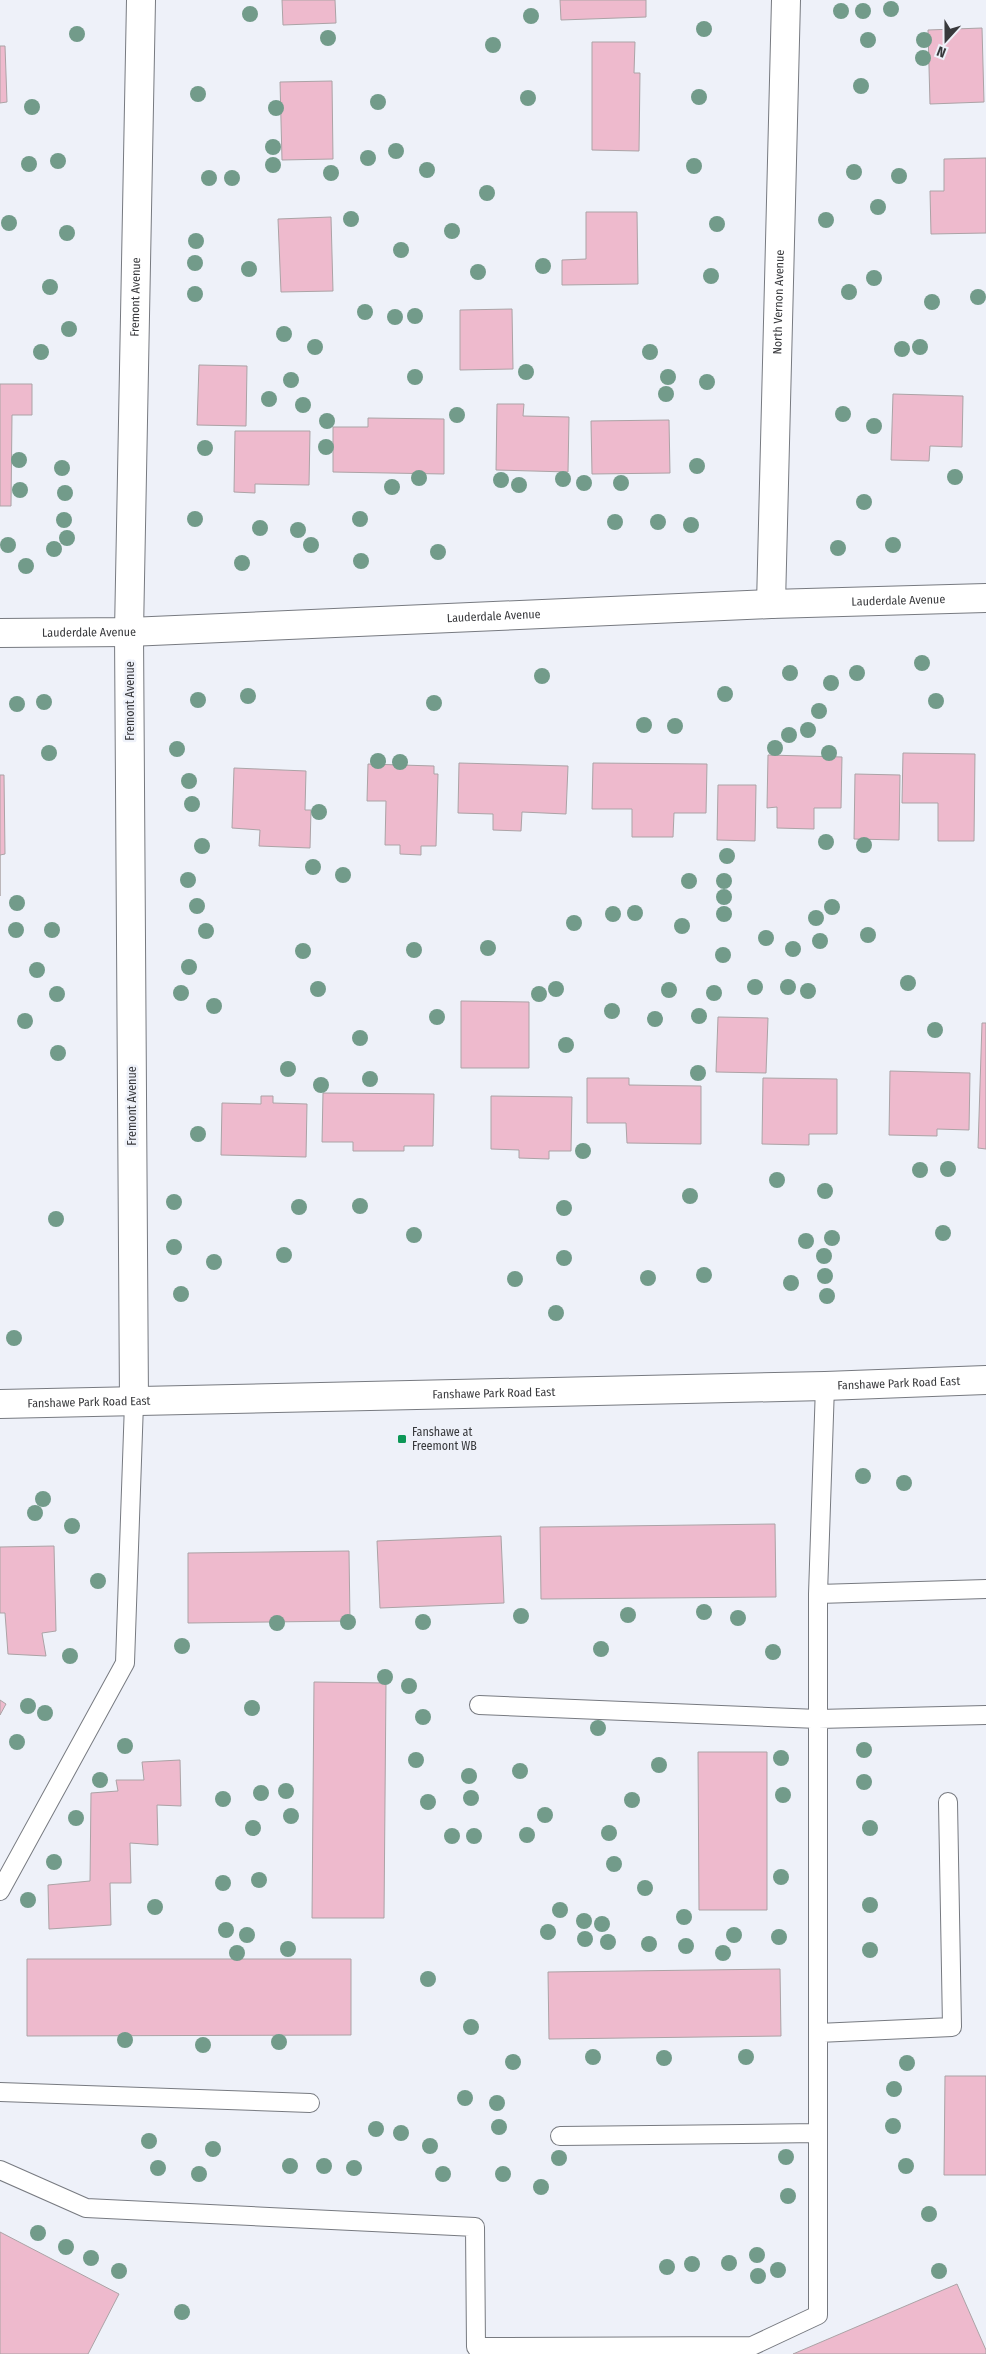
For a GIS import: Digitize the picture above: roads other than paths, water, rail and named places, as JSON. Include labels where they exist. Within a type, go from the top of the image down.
[{"type":"street","name":"Fremont Avenue","points":[[134,1403],[129,632],[141,0]]},
{"type":"street","name":"North Vernon Avenue","points":[[772,604],[786,0]]},
{"type":"street","name":"Lauderdale Avenue","points":[[0,633],[129,632],[772,604],[986,598]]},
{"type":"street","name":"Fanshawe Park Road East","points":[[0,1404],[134,1403],[315,1396],[825,1386],[986,1380]]},
{"type":"lane","points":[[0,2170],[86,2208],[475,2227],[476,2347],[752,2346],[818,2315],[818,1594],[825,1386]]},
{"type":"lane","points":[[0,1891],[125,1663],[134,1403]]},
{"type":"lane","points":[[818,1594],[986,1589]]},
{"type":"lane","points":[[479,1705],[818,1719],[986,1715]]},
{"type":"lane","points":[[818,2033],[952,2027],[948,1802]]},
{"type":"lane","points":[[0,2092],[310,2103]]},
{"type":"lane","points":[[560,2136],[818,2134]]},
{"type":"place","name":"Fanshawe at Freemont WB","points":[[402,1439]]}]
